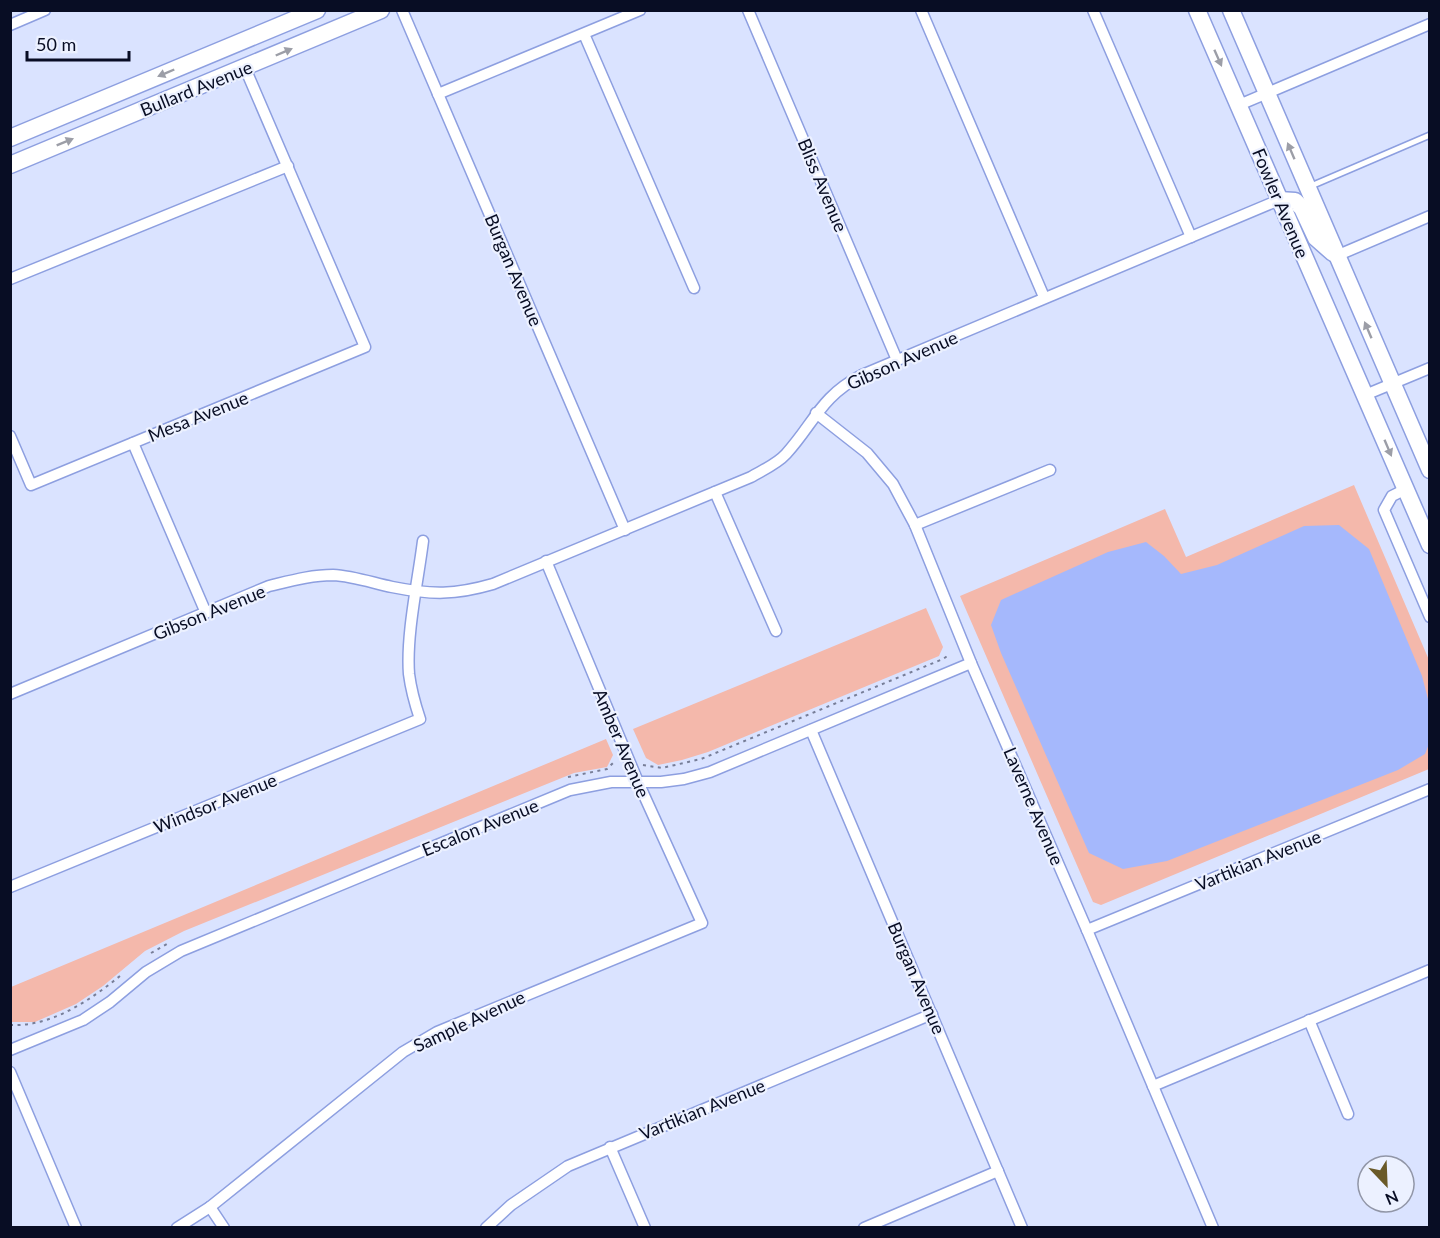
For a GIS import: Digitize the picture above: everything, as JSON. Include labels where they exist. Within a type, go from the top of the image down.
[{"type":"main road","name":"Bullard Avenue","points":[[10,138],[317,10]]},
{"type":"main road","name":"Bullard Avenue","points":[[10,165],[381,10]]},
{"type":"main road","name":"Fowler Avenue","points":[[1197,10],[1430,545]]},
{"type":"main road","name":"Fowler Avenue","points":[[1231,10],[1306,188],[1430,470]]},
{"type":"main road","name":"Bullard Avenue","points":[[10,143],[27,131]]},
{"type":"main road","points":[[1279,200],[1295,201],[1302,208],[1316,238],[1336,256]]},
{"type":"street","points":[[10,25],[45,10]]},
{"type":"street","name":"Burgan Avenue","points":[[402,10],[625,530]]},
{"type":"street","points":[[438,94],[640,10]]},
{"type":"street","name":"Bliss Avenue","points":[[748,10],[897,360]]},
{"type":"street","points":[[921,10],[1044,297]]},
{"type":"street","points":[[1094,10],[1191,237]]},
{"type":"street","points":[[1239,105],[1430,24]]},
{"type":"street","points":[[584,34],[694,288]]},
{"type":"street","points":[[10,279],[288,166],[245,68]]},
{"type":"street","name":"Mesa Avenue","points":[[10,436],[31,485],[365,347],[288,166]]},
{"type":"street","name":"Gibson Avenue","points":[[10,694],[269,586],[302,578],[334,575],[417,591],[441,593],[466,592],[493,584],[751,477],[785,455],[816,413],[845,383],[1044,297],[1279,200]]},
{"type":"street","points":[[1336,256],[1430,216]]},
{"type":"street","points":[[1365,395],[1430,368]]},
{"type":"street","name":"Laverne Avenue","points":[[816,413],[867,453],[893,484],[915,525],[971,663],[1212,1227]]},
{"type":"street","points":[[133,443],[206,613]]},
{"type":"street","points":[[915,525],[1050,470]]},
{"type":"street","points":[[1406,489],[1392,496],[1384,510],[1430,617]]},
{"type":"street","points":[[715,492],[776,631]]},
{"type":"street","points":[[417,591],[423,541]]},
{"type":"street","name":"Amber Avenue","points":[[546,561],[638,782],[702,923]]},
{"type":"street","name":"Windsor Avenue","points":[[10,887],[420,719],[413,697],[410,674],[410,648],[417,591]]},
{"type":"street","name":"Escalon Avenue","points":[[10,1050],[83,1020],[110,1002],[146,972],[181,951],[570,790],[611,782],[661,782],[710,772],[971,663]]},
{"type":"street","name":"Burgan Avenue","points":[[811,730],[1022,1227]]},
{"type":"street","name":"Vartikian Avenue","points":[[1087,930],[1430,789]]},
{"type":"street","name":"Sample Avenue","points":[[177,1227],[210,1208],[403,1052],[437,1032],[702,923]]},
{"type":"street","points":[[1153,1086],[1430,970]]},
{"type":"street","name":"Vartikian Avenue","points":[[486,1227],[511,1205],[568,1166],[932,1014]]},
{"type":"street","points":[[1309,1020],[1348,1114]]},
{"type":"street","points":[[10,1072],[76,1227]]},
{"type":"street","points":[[610,1147],[645,1227]]},
{"type":"street","points":[[864,1227],[998,1171]]},
{"type":"street","points":[[210,1208],[224,1227]]},
{"type":"lane","points":[[1306,188],[1430,135]]},
{"type":"shaded area","points":[[1354,485],[1429,660],[1429,769],[1101,905],[1093,902],[960,596],[1165,509],[1186,557]]},
{"type":"shaded area","points":[[926,608],[943,647],[939,656],[708,752],[658,765],[646,758],[633,729]]},
{"type":"shaded area","points":[[606,739],[613,755],[607,767],[574,773],[184,931],[145,951],[103,986],[76,1004],[35,1022],[11,1022],[11,987]]},
{"type":"water","points":[[1339,525],[1369,549],[1422,676],[1429,703],[1429,744],[1425,754],[1398,770],[1167,861],[1123,869],[1089,853],[1001,653],[991,625],[1001,600],[1108,552],[1146,542],[1164,556],[1181,574],[1217,565],[1304,526]]}]
